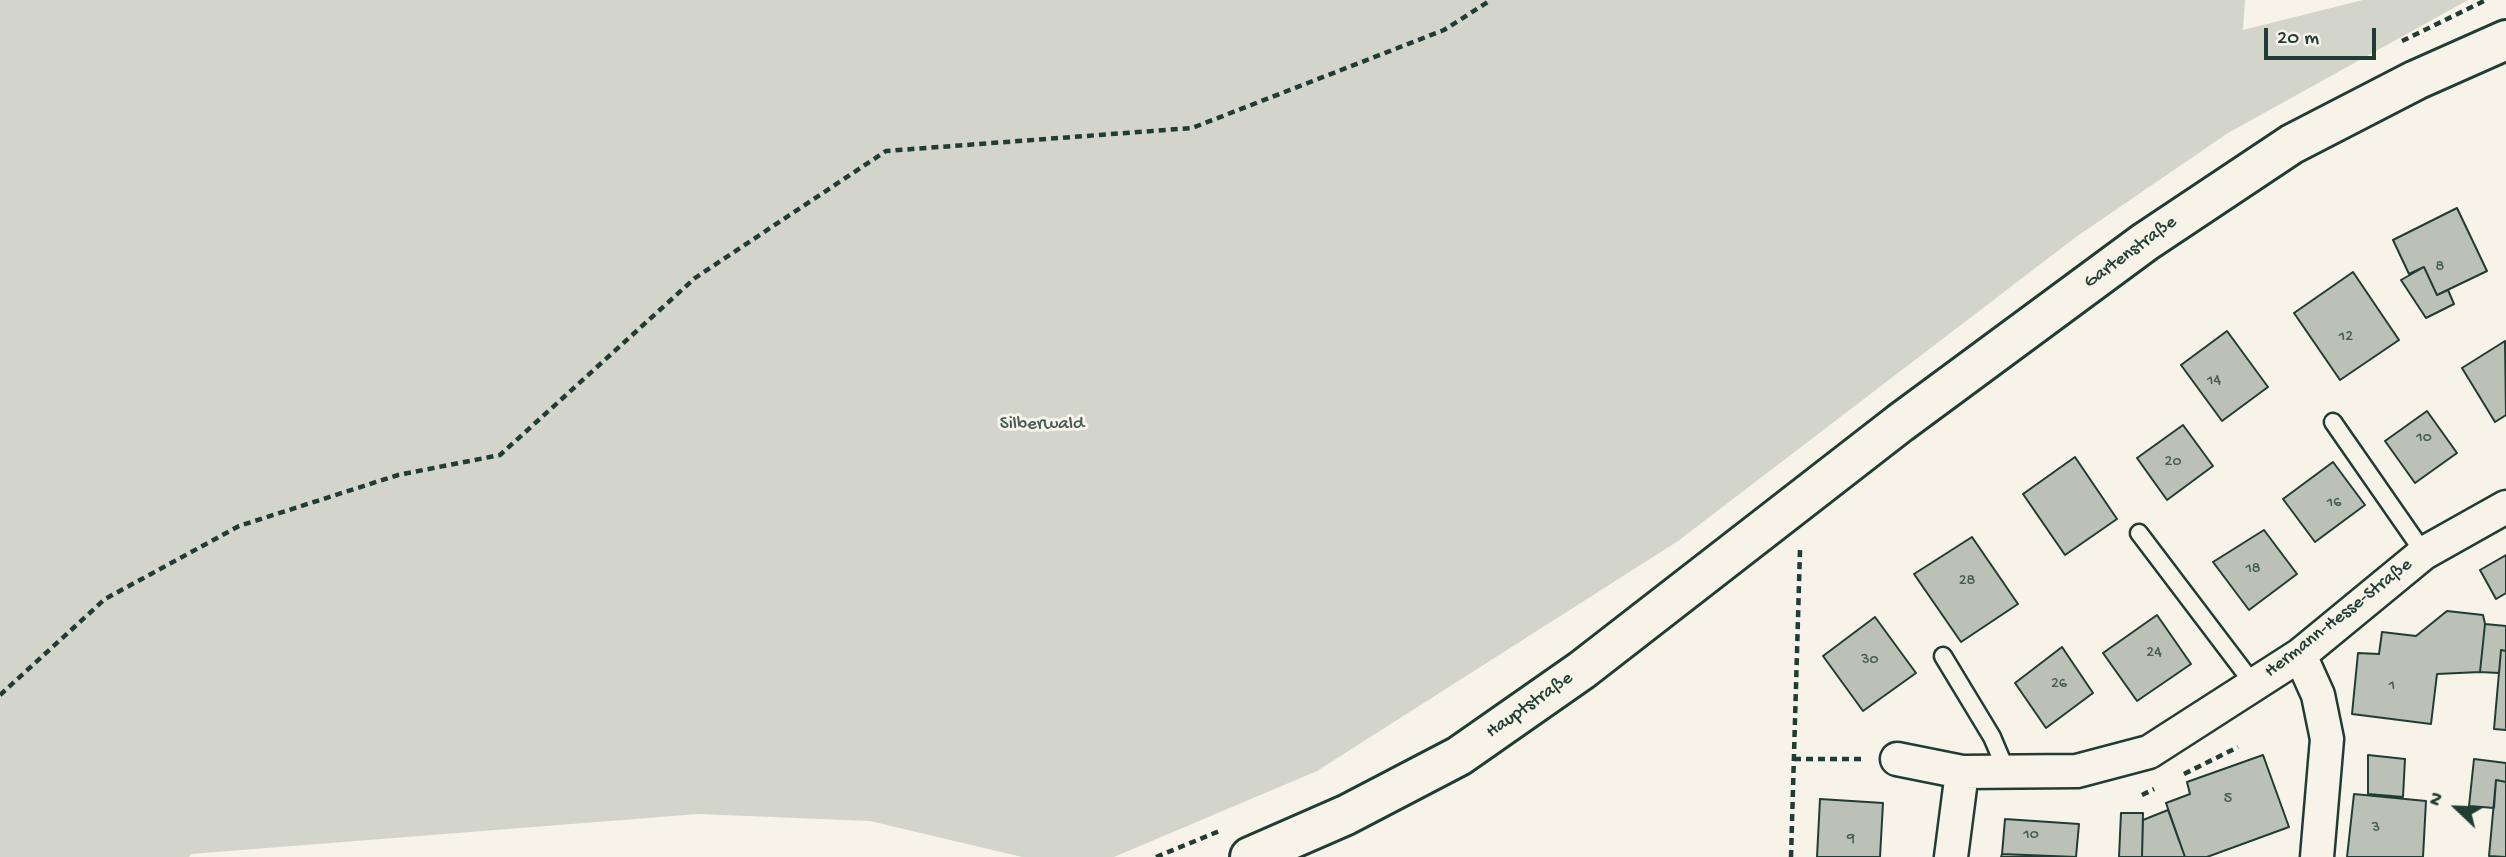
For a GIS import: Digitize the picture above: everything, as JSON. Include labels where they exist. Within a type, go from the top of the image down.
[{"type":"main road","name":"Gartenstraße","points":[[1785,513],[2145,242],[2292,144],[2416,80],[2506,40]]},
{"type":"main road","name":"Hauptstraße","points":[[1250,857],[1346,815],[1459,756],[1582,670],[1785,513]]},
{"type":"street","name":"Hermann-Hesse-Straße","points":[[1897,759],[1962,772],[2077,771],[2149,752],[2300,655],[2424,553],[2506,507]]},
{"type":"street","points":[[2300,655],[2318,695],[2327,738],[2317,857]]},
{"type":"street","points":[[1951,857],[1962,772]]},
{"type":"lane","name":"Hermann-Hesse-Straße","points":[[2333,422],[2424,553]]},
{"type":"lane","name":"Hermann-Hesse-Straße","points":[[2139,533],[2255,686]]},
{"type":"lane","points":[[1943,656],[1992,737],[2006,770]]},
{"type":"path","points":[[0,695],[105,599],[239,526],[398,475],[500,455],[695,278],[886,151],[1192,128],[1444,30],[1490,0]]},
{"type":"path","points":[[1785,513],[1800,536],[1791,857]]},
{"type":"path","points":[[2178,777],[2238,747]]},
{"type":"path","points":[[1794,759],[1897,759]]},
{"type":"path","points":[[2142,795],[2166,783]]},
{"type":"green space","name":"Silberwald","points":[[0,0],[2245,0],[2243,30],[2363,0],[2468,0],[2228,133],[2076,237],[1678,541],[1317,771],[1114,857],[1022,857],[870,821],[698,814],[191,854],[189,857],[0,857]]},
{"type":"building","points":[[2457,208],[2487,271],[2437,295],[2424,267],[2409,274],[2393,240]]},
{"type":"building","points":[[2424,267],[2437,295],[2448,290],[2454,304],[2426,318],[2401,280]]},
{"type":"building","points":[[2353,272],[2399,340],[2340,380],[2294,313]]},
{"type":"building","points":[[2227,331],[2268,387],[2222,421],[2181,365]]},
{"type":"building","points":[[2505,341],[2506,415],[2495,422],[2462,368]]},
{"type":"building","points":[[2427,411],[2457,453],[2415,483],[2385,441]]},
{"type":"building","points":[[2183,425],[2213,466],[2167,500],[2137,458]]},
{"type":"building","points":[[2075,457],[2117,519],[2065,555],[2023,494]]},
{"type":"building","points":[[2333,462],[2365,505],[2315,542],[2283,499]]},
{"type":"building","points":[[2264,530],[2297,574],[2249,610],[2213,562]]},
{"type":"building","points":[[1972,537],[2018,604],[1961,642],[1914,574]]},
{"type":"building","points":[[2506,555],[2506,593],[2496,599],[2480,570]]},
{"type":"building","points":[[2447,611],[2483,615],[2485,624],[2480,672],[2437,674],[2431,724],[2352,714],[2358,653],[2379,654],[2382,632],[2416,636]]},
{"type":"building","points":[[2157,615],[2191,664],[2137,701],[2103,653]]},
{"type":"building","points":[[1875,617],[1916,673],[1863,711],[1823,656]]},
{"type":"building","points":[[2485,624],[2506,626],[2506,651],[2501,650],[2499,673],[2480,672]]},
{"type":"building","points":[[2062,647],[2093,693],[2046,728],[2015,683]]},
{"type":"building","points":[[2501,650],[2506,651],[2506,730],[2494,729]]},
{"type":"building","points":[[2263,755],[2289,827],[2207,857],[2185,857],[2166,803],[2190,794],[2187,782]]},
{"type":"building","points":[[2368,755],[2405,759],[2403,797],[2368,794]]},
{"type":"building","points":[[2474,759],[2506,763],[2506,782],[2496,780],[2494,808],[2469,806]]},
{"type":"building","points":[[2496,780],[2506,782],[2506,857],[2489,856]]},
{"type":"building","points":[[2354,794],[2426,801],[2423,857],[2347,857]]},
{"type":"building","points":[[1820,799],[1883,803],[1880,857],[1817,857]]},
{"type":"building","points":[[2168,810],[2185,857],[2142,857],[2143,820]]},
{"type":"building","points":[[2121,813],[2143,813],[2142,857],[2119,857]]},
{"type":"building","points":[[2005,819],[2079,824],[2076,857],[2002,854]]},
{"type":"building","points":[[2002,854],[2072,857],[2001,857]]}]
